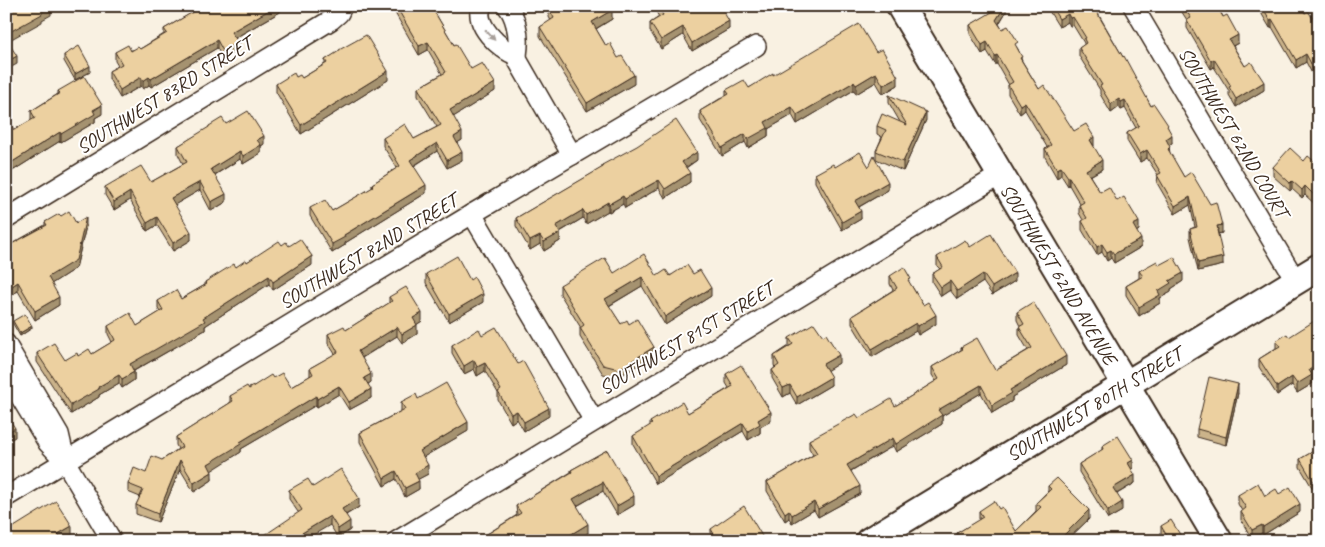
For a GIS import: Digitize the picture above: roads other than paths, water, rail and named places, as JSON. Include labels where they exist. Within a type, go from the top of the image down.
[{"type":"street","name":"SOUTHWEST 83RD STREET","points":[[6,219],[331,20],[339,13],[342,6]]},
{"type":"street","points":[[482,6],[480,17],[487,33],[509,53],[516,55]]},
{"type":"street","points":[[507,6],[513,16],[517,33],[518,46],[516,55],[572,154]]},
{"type":"street","name":"SOUTHWEST 62ND AVENUE","points":[[900,6],[1219,541]]},
{"type":"street","name":"SOUTHWEST 62ND COURT","points":[[1133,6],[1296,281]]},
{"type":"street","name":"SOUTHWEST 82ND STREET","points":[[6,497],[472,214],[756,46]]},
{"type":"street","name":"SOUTHWEST 81ST STREET","points":[[397,541],[1000,175]]},
{"type":"street","points":[[472,214],[594,421]]},
{"type":"street","name":"SOUTHWEST 80TH STREET","points":[[869,541],[1319,267]]},
{"type":"street","points":[[6,344],[59,434],[65,461]]},
{"type":"street","points":[[6,373],[48,443],[65,461],[112,541]]}]
